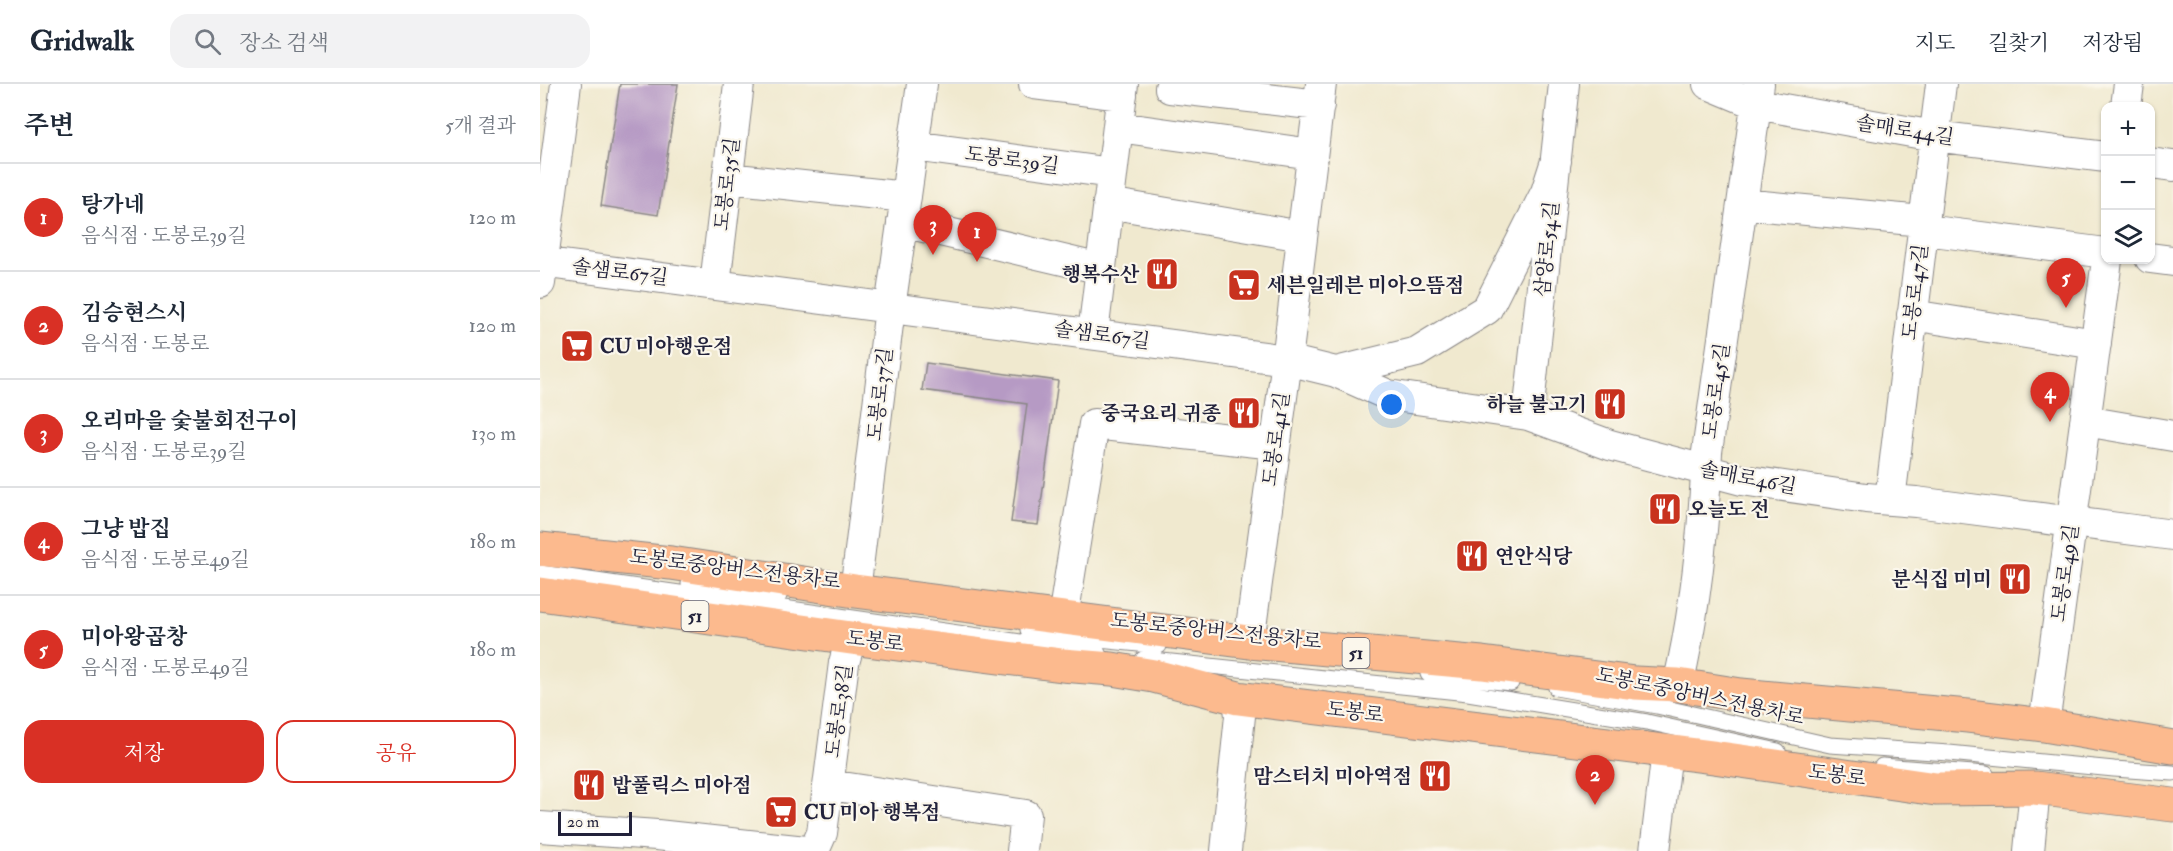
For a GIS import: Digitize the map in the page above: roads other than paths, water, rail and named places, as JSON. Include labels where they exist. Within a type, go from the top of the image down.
[{"type":"main road","name":"51","points":[[540,549],[671,563],[855,591],[1249,642],[1482,663],[1635,683],[1678,685],[1741,695],[2044,725],[2173,747]]},
{"type":"main road","name":"도봉로","points":[[540,594],[851,638],[1062,665],[1112,669],[1154,676],[1238,698],[1667,751],[1936,789],[2035,788],[2168,796]]},
{"type":"street","name":"도봉로35길","points":[[715,284],[739,84]]},
{"type":"street","name":"도봉로37길","points":[[855,591],[890,308],[922,84]]},
{"type":"street","points":[[1034,84],[1122,89],[1093,334]]},
{"type":"street","name":"삼양로54길","points":[[1528,415],[1564,84]]},
{"type":"street","name":"솔매로44길","points":[[1708,84],[1934,136],[2101,156]]},
{"type":"street","name":"도봉로47길","points":[[1890,500],[1941,84]]},
{"type":"street","name":"도봉로41길","points":[[1170,88],[1320,94],[1249,642]]},
{"type":"street","name":"도봉로45길","points":[[1678,685],[1686,652],[1704,505],[1707,452],[1757,94]]},
{"type":"street","points":[[541,269],[556,101]]},
{"type":"street","points":[[1118,127],[1312,154]]},
{"type":"street","name":"도봉로39길","points":[[913,146],[1112,173]]},
{"type":"street","name":"솔샘로67길","points":[[541,269],[715,284],[1287,360],[1336,372],[1417,352],[1487,309],[1546,192],[1556,161]]},
{"type":"street","points":[[2155,164],[2173,166]]},
{"type":"street","points":[[728,178],[904,209],[1101,269]]},
{"type":"street","points":[[1108,203],[1302,236]]},
{"type":"street","points":[[1742,204],[1912,220],[1934,231],[2101,252]]},
{"type":"street","points":[[2155,259],[2173,261]]},
{"type":"street","name":"도봉로49길","points":[[2044,725],[2106,264]]},
{"type":"street","points":[[1912,315],[2096,344]]},
{"type":"street","name":"솔매로46길","points":[[1336,372],[1388,395],[1528,415],[1610,445],[1742,480],[2173,535]]},
{"type":"street","points":[[2085,421],[2173,436]]},
{"type":"street","points":[[1063,618],[1094,424],[1275,444]]},
{"type":"street","name":"도봉로38길","points":[[814,851],[822,833],[844,663],[851,638]]},
{"type":"street","points":[[1226,851],[1240,716],[1238,698]]},
{"type":"street","points":[[1655,851],[1667,751]]},
{"type":"street","name":"도봉로38길","points":[[829,785],[1026,816],[1022,851]]},
{"type":"street","points":[[2028,851],[2035,788]]},
{"type":"street","points":[[540,827],[673,844],[806,851]]},
{"type":"lane","name":"도봉로중앙버스전용차로","points":[[540,565],[946,617],[1099,640],[1537,685],[1657,706],[1830,745],[2173,773]]},
{"type":"lane","points":[[540,573],[1153,660],[1468,693],[1647,722],[1797,754],[1879,766],[2168,796]]},
{"type":"place","name":"오리마을 숯불회전구이","points":[[933,255]]},
{"type":"place","name":"탕가네","points":[[977,262]]},
{"type":"place","name":"행복수산","points":[[1162,274]]},
{"type":"place","name":"세븐일레븐 미아으뜸점","points":[[1244,285]]},
{"type":"place","name":"미아왕곱창","points":[[2066,308]]},
{"type":"place","name":"CU 미아행운점","points":[[577,346]]},
{"type":"place","name":"하늘 불고기","points":[[1610,404]]},
{"type":"place","name":"중국요리 귀종","points":[[1244,413]]},
{"type":"place","name":"그냥 밥집","points":[[2050,422]]},
{"type":"place","name":"오늘도 전","points":[[1665,509]]},
{"type":"place","name":"연안식당","points":[[1472,556]]},
{"type":"place","name":"분식집 미미","points":[[2015,579]]},
{"type":"place","name":"맘스터치 미아역점","points":[[1435,776]]},
{"type":"place","name":"밥풀릭스 미아점","points":[[589,785]]},
{"type":"place","name":"김승현스시","points":[[1595,805]]},
{"type":"place","name":"CU 미아 행복점","points":[[781,812]]}]
